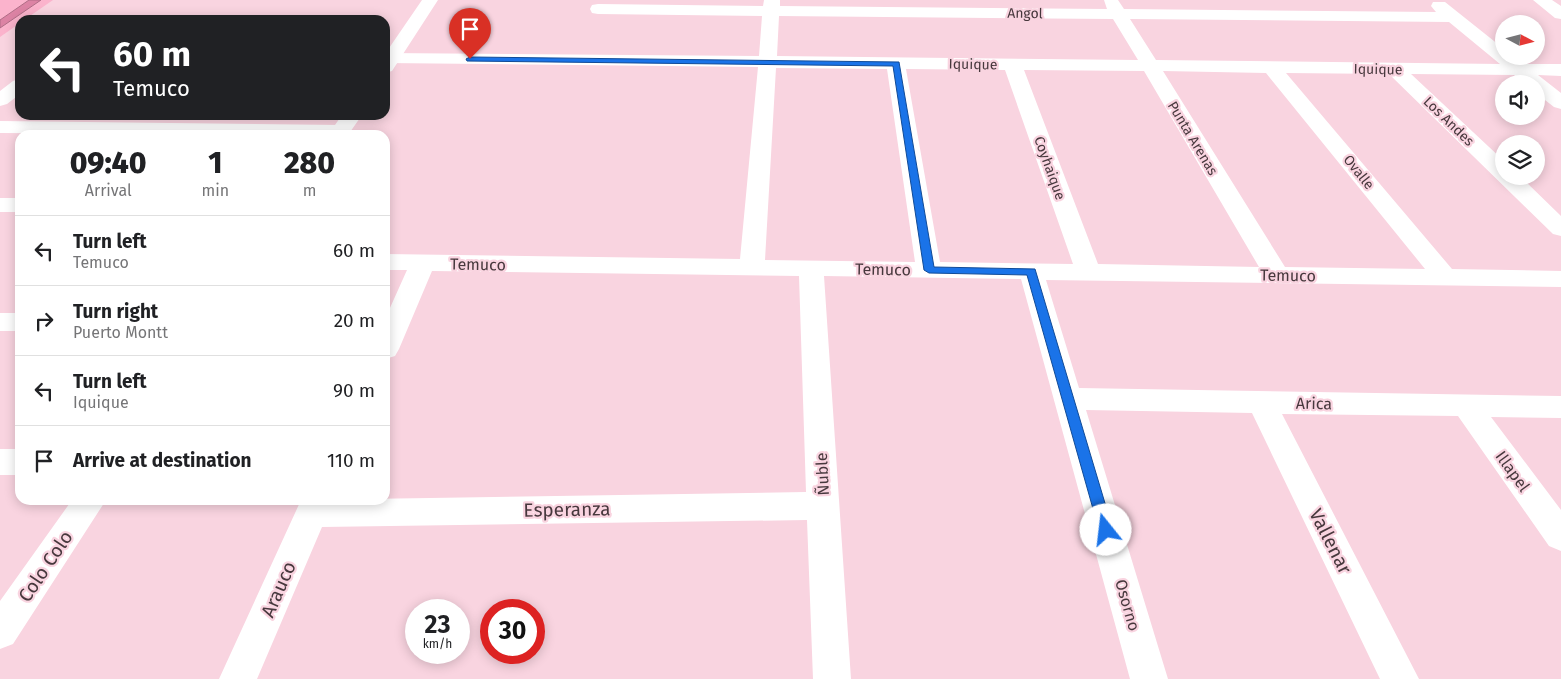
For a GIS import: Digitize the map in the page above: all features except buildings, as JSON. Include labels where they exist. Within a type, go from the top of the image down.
[{"type":"street","points":[[390,57],[430,0]]},
{"type":"street","points":[[1221,0],[1234,15]]},
{"type":"street","points":[[1329,0],[1346,16]]},
{"type":"street","points":[[1432,0],[1561,103]]},
{"type":"street","points":[[1541,0],[1561,14]]},
{"type":"street","points":[[752,268],[772,5]]},
{"type":"street","name":"Angol","points":[[598,9],[772,5],[1114,7],[1234,15],[1453,17]]},
{"type":"street","name":"Punta Arenas","points":[[1114,7],[1277,275]]},
{"type":"street","name":"Iquique","points":[[390,61],[767,62],[1561,70]]},
{"type":"street","points":[[896,64],[929,270]]},
{"type":"street","name":"Coyhaique","points":[[1012,65],[1088,272]]},
{"type":"street","name":"Ovalle","points":[[1272,68],[1445,277]]},
{"type":"street","name":"Los Andes","points":[[1395,69],[1495,164]]},
{"type":"street","points":[[0,100],[15,89]]},
{"type":"street","points":[[0,128],[344,127]]},
{"type":"street","points":[[1516,185],[1561,229]]},
{"type":"street","points":[[0,205],[15,206]]},
{"type":"street","name":"Temuco","points":[[390,262],[1445,277],[1559,281]]},
{"type":"street","points":[[390,338],[424,263]]},
{"type":"street","name":"Ñuble","points":[[811,268],[832,679]]},
{"type":"street","name":"Osorno","points":[[1031,272],[1149,679]]},
{"type":"street","points":[[0,322],[15,322]]},
{"type":"street","name":"Arica","points":[[1068,399],[1561,407]]},
{"type":"street","name":"Vallenar","points":[[1261,402],[1400,679]]},
{"type":"street","name":"Illapel","points":[[1466,405],[1561,536]]},
{"type":"street","points":[[0,462],[15,462]]},
{"type":"street","name":"Colo Colo","points":[[0,632],[87,505]]},
{"type":"street","name":"Esperanza","points":[[315,506],[823,506]]},
{"type":"street","name":"Arauco","points":[[238,679],[315,506]]},
{"type":"shaded area","points":[[0,0],[29,0],[0,20]]},
{"type":"shaded area","points":[[29,0],[41,0],[19,15],[15,15],[15,18],[0,28],[0,20]]},
{"type":"shaded area","points":[[41,0],[53,0],[31,15],[19,15]]},
{"type":"shaded area","points":[[15,18],[15,26],[0,37],[0,28]]},
{"type":"route","points":[[470,59],[896,64],[929,270],[1031,272],[1106,530]]}]
